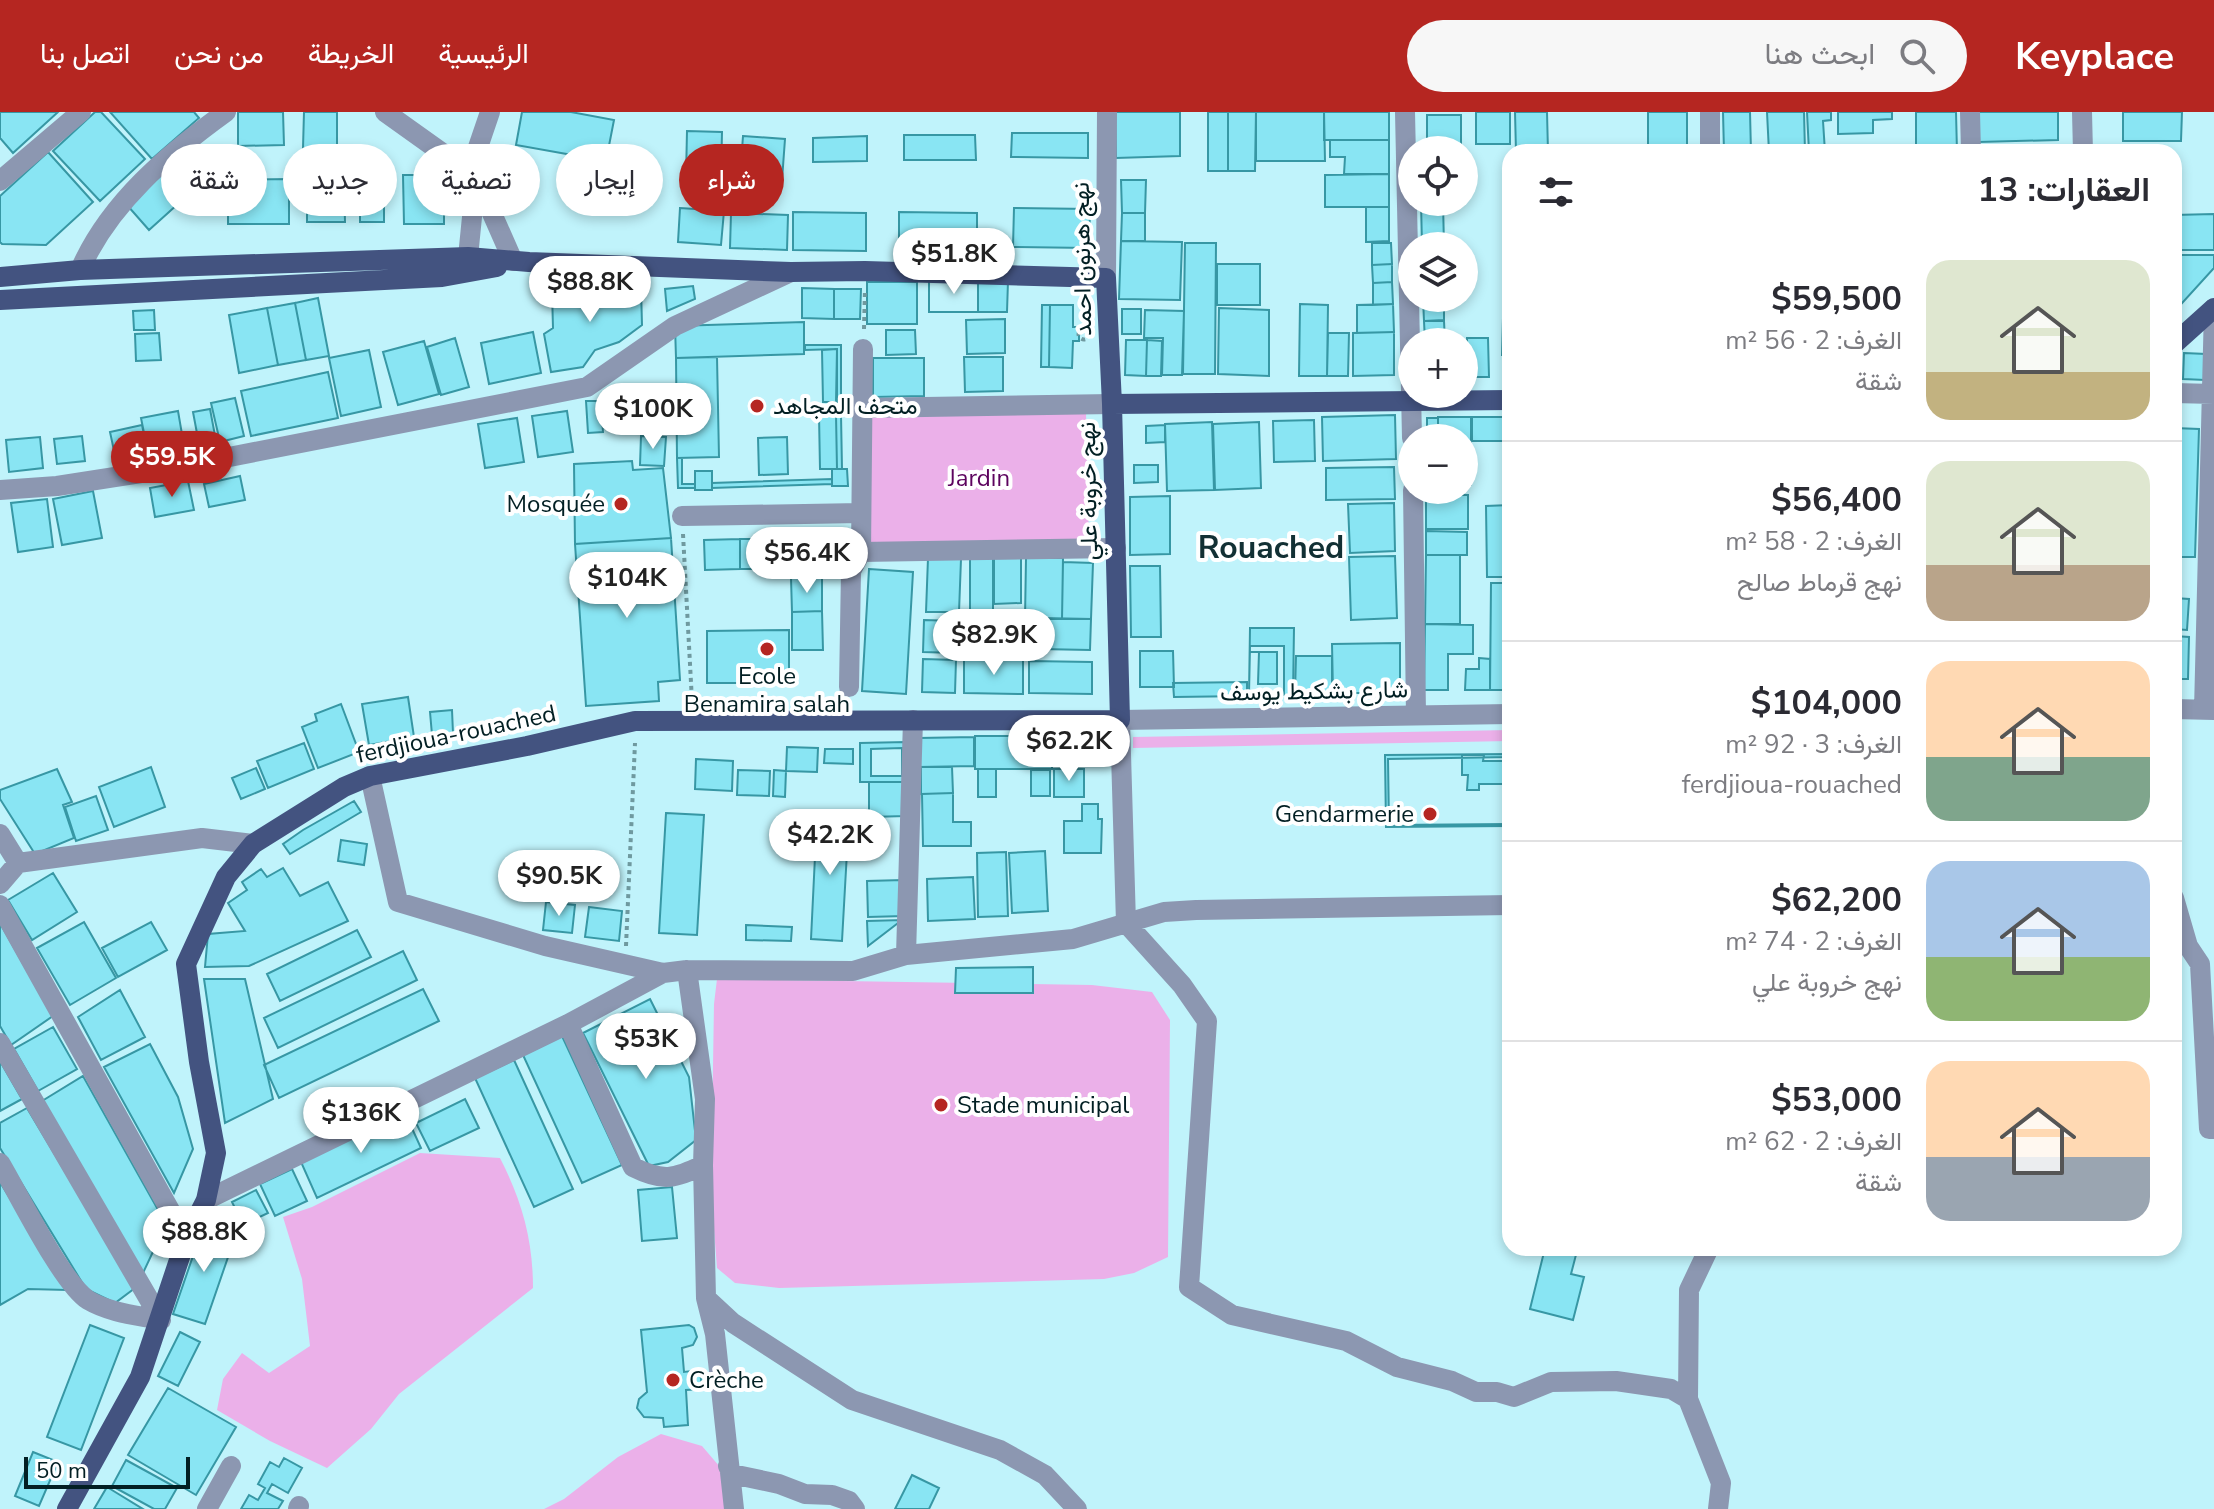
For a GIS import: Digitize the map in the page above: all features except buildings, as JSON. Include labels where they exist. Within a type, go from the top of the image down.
[{"type":"main road","points":[[0,277],[80,270],[468,257],[791,272],[865,271],[1106,278]]},
{"type":"main road","points":[[0,300],[442,277],[521,261]]},
{"type":"main road","name":"نهج هرنون احمد","points":[[1106,278],[1112,404]]},
{"type":"main road","points":[[2182,337],[2214,308]]},
{"type":"main road","points":[[1478,400],[1502,400]]},
{"type":"main road","points":[[1112,404],[1398,401]]},
{"type":"main road","name":"نهج خروبة علي","points":[[1112,404],[1120,720]]},
{"type":"main road","name":"ferdjioua-rouached","points":[[67,1509],[140,1377],[186,1239],[206,1200],[216,1153],[199,1062],[186,964],[226,877],[253,844],[344,787],[370,776],[527,746],[635,721],[1120,720]]},
{"type":"street","points":[[0,181],[81,112]]},
{"type":"street","points":[[80,270],[98,232],[121,202],[226,112]]},
{"type":"street","points":[[385,112],[430,144]]},
{"type":"street","points":[[479,144],[490,112]]},
{"type":"street","name":"نهج هرنون احمد","points":[[1106,278],[1107,112]]},
{"type":"street","points":[[1405,112],[1410,328]]},
{"type":"street","points":[[1710,112],[1710,144]]},
{"type":"street","points":[[1970,112],[1971,144]]},
{"type":"street","points":[[2082,112],[2083,144]]},
{"type":"street","points":[[468,257],[472,216]]},
{"type":"street","points":[[497,216],[521,261]]},
{"type":"street","points":[[0,490],[57,486],[173,468],[587,387],[675,326],[791,272]]},
{"type":"street","points":[[2190,712],[2213,394],[2214,308]]},
{"type":"street","points":[[849,687],[851,571],[861,552],[863,349]]},
{"type":"street","points":[[2182,393],[2213,394]]},
{"type":"street","points":[[862,408],[1112,404]]},
{"type":"street","points":[[1413,504],[1416,715]]},
{"type":"street","points":[[682,516],[861,513]]},
{"type":"street","points":[[861,552],[1116,548]]},
{"type":"street","name":"شارع بشكيط يوسف","points":[[1120,720],[1502,714]]},
{"type":"street","points":[[906,955],[913,720]]},
{"type":"street","points":[[1120,720],[1126,923],[1182,985],[1207,1021],[1189,1287],[1232,1315],[1346,1341],[1397,1367],[1452,1381],[1476,1392],[1497,1392],[1514,1397],[1551,1382],[1616,1381],[1671,1389],[1688,1399]]},
{"type":"street","points":[[370,776],[398,902],[545,946],[663,973],[687,970],[853,971],[906,955],[1073,939],[1164,912],[1502,905]]},
{"type":"street","points":[[0,834],[18,863]]},
{"type":"street","points":[[0,884],[18,863],[202,838],[253,844]]},
{"type":"street","points":[[0,905],[186,1239]]},
{"type":"street","points":[[2182,925],[2188,946],[2207,964],[2209,1129],[2214,1129]]},
{"type":"street","points":[[687,970],[705,1099],[706,1298],[715,1334],[734,1509]]},
{"type":"street","points":[[206,1200],[568,1024],[663,973]]},
{"type":"street","points":[[568,1024],[633,1167],[655,1178],[678,1177],[703,1165]]},
{"type":"street","points":[[0,1043],[161,1320]]},
{"type":"street","points":[[0,1163],[68,1279],[86,1299],[113,1311],[161,1320]]},
{"type":"street","points":[[1705,1256],[1689,1290],[1688,1399],[1721,1483],[1718,1509]]},
{"type":"street","points":[[706,1298],[733,1323],[852,1400],[1000,1450],[1045,1475],[1077,1509]]},
{"type":"street","points":[[207,1509],[231,1466]]},
{"type":"street","points":[[728,1466],[732,1474],[779,1484],[805,1494],[832,1495],[849,1501],[855,1509]]},
{"type":"path","points":[[682,516],[693,721]]},
{"type":"path","points":[[625,964],[635,721]]},
{"type":"green space","name":"Jardin","points":[[1086,413],[1089,539],[871,544],[869,417]]},
{"type":"green space","points":[[1502,730],[1502,741],[1133,748],[1133,737]]},
{"type":"green space","name":"Stade municipal","points":[[717,979],[1092,985],[1152,992],[1170,1020],[1168,1257],[1134,1273],[1104,1279],[779,1288],[735,1283],[717,1268],[711,1191]]},
{"type":"green space","points":[[420,1153],[500,1158],[525,1221],[533,1288],[399,1394],[371,1429],[327,1468],[270,1441],[217,1410],[223,1379],[242,1353],[269,1373],[310,1346],[302,1279],[283,1217],[312,1207]]},
{"type":"green space","points":[[661,1434],[702,1446],[732,1481],[730,1509],[544,1509],[564,1499],[618,1457]]},
{"type":"place","name":"متحف المجاهد","points":[[757,406]]},
{"type":"place","name":"Mosquée","points":[[621,504]]},
{"type":"place","name":"Ecole Benamira salah","points":[[767,649]]},
{"type":"place","name":"Gendarmerie","points":[[1430,814]]},
{"type":"place","name":"Stade municipal","points":[[941,1105]]},
{"type":"place","name":"Crèche","points":[[673,1380]]},
{"type":"district","name":"Rouached","points":[[1271,547]]}]
